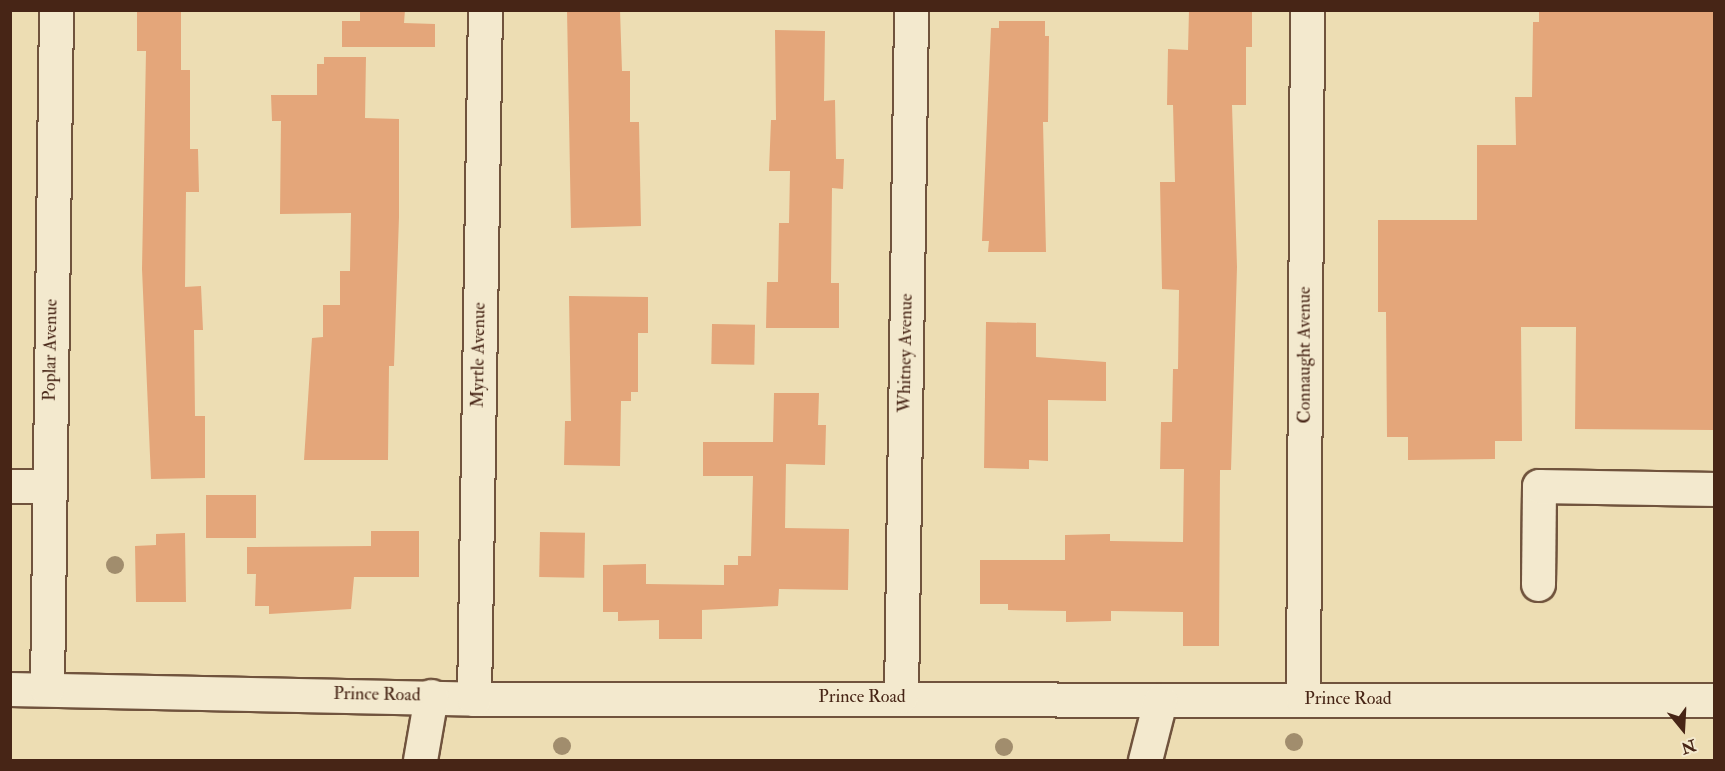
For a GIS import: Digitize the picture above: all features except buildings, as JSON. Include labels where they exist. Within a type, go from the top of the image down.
[{"type":"street","name":"Poplar Avenue","points":[[47,689],[56,10]]},
{"type":"street","name":"Myrtle Avenue","points":[[474,699],[485,10]]},
{"type":"street","name":"Whitney Avenue","points":[[901,696],[911,10]]},
{"type":"street","name":"Connaught Avenue","points":[[1303,699],[1307,10]]},
{"type":"street","points":[[10,486],[49,486]]},
{"type":"street","points":[[1538,584],[1539,486],[1714,489]]},
{"type":"street","name":"Prince Road","points":[[10,689],[431,696],[474,699],[901,696],[1160,701],[1714,700]]},
{"type":"street","points":[[420,760],[431,696]]},
{"type":"street","points":[[1145,760],[1160,701]]}]
